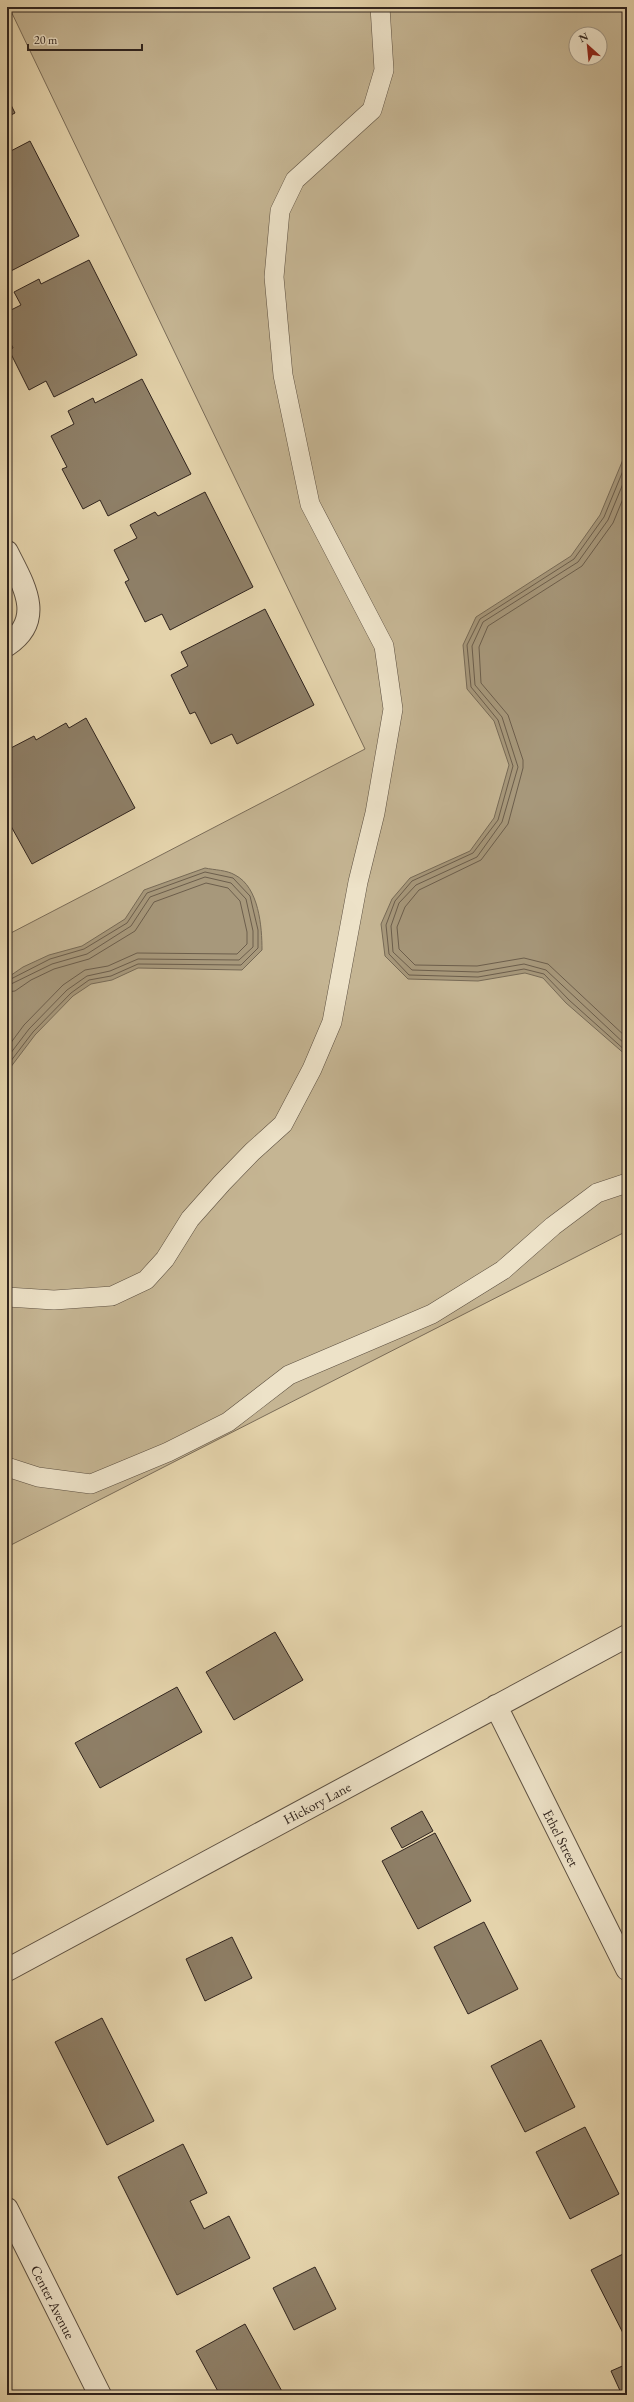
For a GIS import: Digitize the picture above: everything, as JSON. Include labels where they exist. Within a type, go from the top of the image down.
[{"type":"street","points":[[7,552],[27,592],[29,605],[26,622],[17,638],[7,645]]},
{"type":"street","name":"Hickory Lane","points":[[7,1970],[627,1636]]},
{"type":"street","name":"Ethel Street","points":[[496,1706],[627,1969]]},
{"type":"street","name":"Center Avenue","points":[[7,2209],[100,2395]]},
{"type":"lane","points":[[7,1297],[54,1300],[112,1296],[146,1280],[165,1260],[190,1219],[252,1152],[283,1124],[312,1069],[332,1022],[358,882],[375,813],[393,709],[384,646],[310,504],[283,375],[274,277],[280,211],[295,180],[372,110],[384,70],[380,7]]},
{"type":"lane","points":[[7,1467],[38,1477],[91,1484],[168,1452],[228,1422],[289,1375],[432,1314],[503,1270],[553,1226],[597,1193],[627,1183]]},
{"type":"shaded area","points":[[9,7],[627,7],[627,1231],[7,1547],[7,935],[365,749]]},
{"type":"water","points":[[627,450],[627,1056],[566,1003],[543,978],[525,973],[478,981],[408,979],[385,956],[381,924],[392,899],[410,878],[470,851],[494,818],[509,765],[494,721],[467,689],[463,645],[476,617],[571,556],[600,515]]},
{"type":"water","points":[[205,868],[232,873],[243,881],[249,889],[258,908],[262,950],[242,970],[138,968],[112,980],[91,984],[73,996],[35,1035],[7,1072],[7,978],[23,967],[49,955],[82,946],[125,919],[144,890]]},
{"type":"building","points":[[7,97],[15,113],[7,117]]},
{"type":"building","points":[[30,141],[79,236],[7,273],[7,153]]},
{"type":"building","points":[[89,260],[137,355],[54,397],[46,381],[29,390],[9,350],[13,348],[7,336],[7,312],[21,305],[14,292],[39,279],[41,284]]},
{"type":"building","points":[[142,379],[191,474],[108,516],[100,500],[83,509],[62,469],[67,467],[51,436],[74,424],[68,411],[93,398],[95,403]]},
{"type":"building","points":[[205,492],[253,587],[170,630],[162,614],[145,622],[125,582],[129,580],[114,550],[137,538],[130,525],[155,512],[158,516]]},
{"type":"building","points":[[265,609],[314,705],[237,744],[232,734],[211,744],[195,712],[190,714],[171,675],[188,666],[181,652]]},
{"type":"building","points":[[86,718],[135,808],[32,864],[7,819],[7,750],[34,736],[36,740],[66,723],[69,728]]},
{"type":"building","points":[[7,868],[11,876],[7,878]]},
{"type":"building","points":[[275,1632],[303,1680],[234,1720],[206,1672]]},
{"type":"building","points":[[177,1687],[202,1732],[100,1788],[75,1743]]},
{"type":"building","points":[[422,1811],[433,1831],[402,1848],[391,1828]]},
{"type":"building","points":[[435,1833],[471,1901],[418,1929],[382,1861]]},
{"type":"building","points":[[484,1922],[518,1989],[468,2014],[434,1947]]},
{"type":"building","points":[[232,1937],[252,1978],[205,2001],[186,1959]]},
{"type":"building","points":[[102,2018],[154,2121],[107,2145],[55,2042]]},
{"type":"building","points":[[541,2040],[575,2107],[525,2132],[491,2066]]},
{"type":"building","points":[[585,2127],[619,2194],[570,2219],[536,2152]]},
{"type":"building","points":[[183,2144],[207,2193],[190,2201],[204,2229],[229,2216],[250,2258],[177,2295],[118,2177]]},
{"type":"building","points":[[627,2252],[627,2335],[625,2337],[591,2270]]},
{"type":"building","points":[[315,2267],[336,2309],[294,2330],[273,2288]]},
{"type":"building","points":[[245,2324],[284,2395],[220,2395],[196,2351]]},
{"type":"building","points":[[627,2364],[627,2395],[622,2395],[611,2371]]}]
